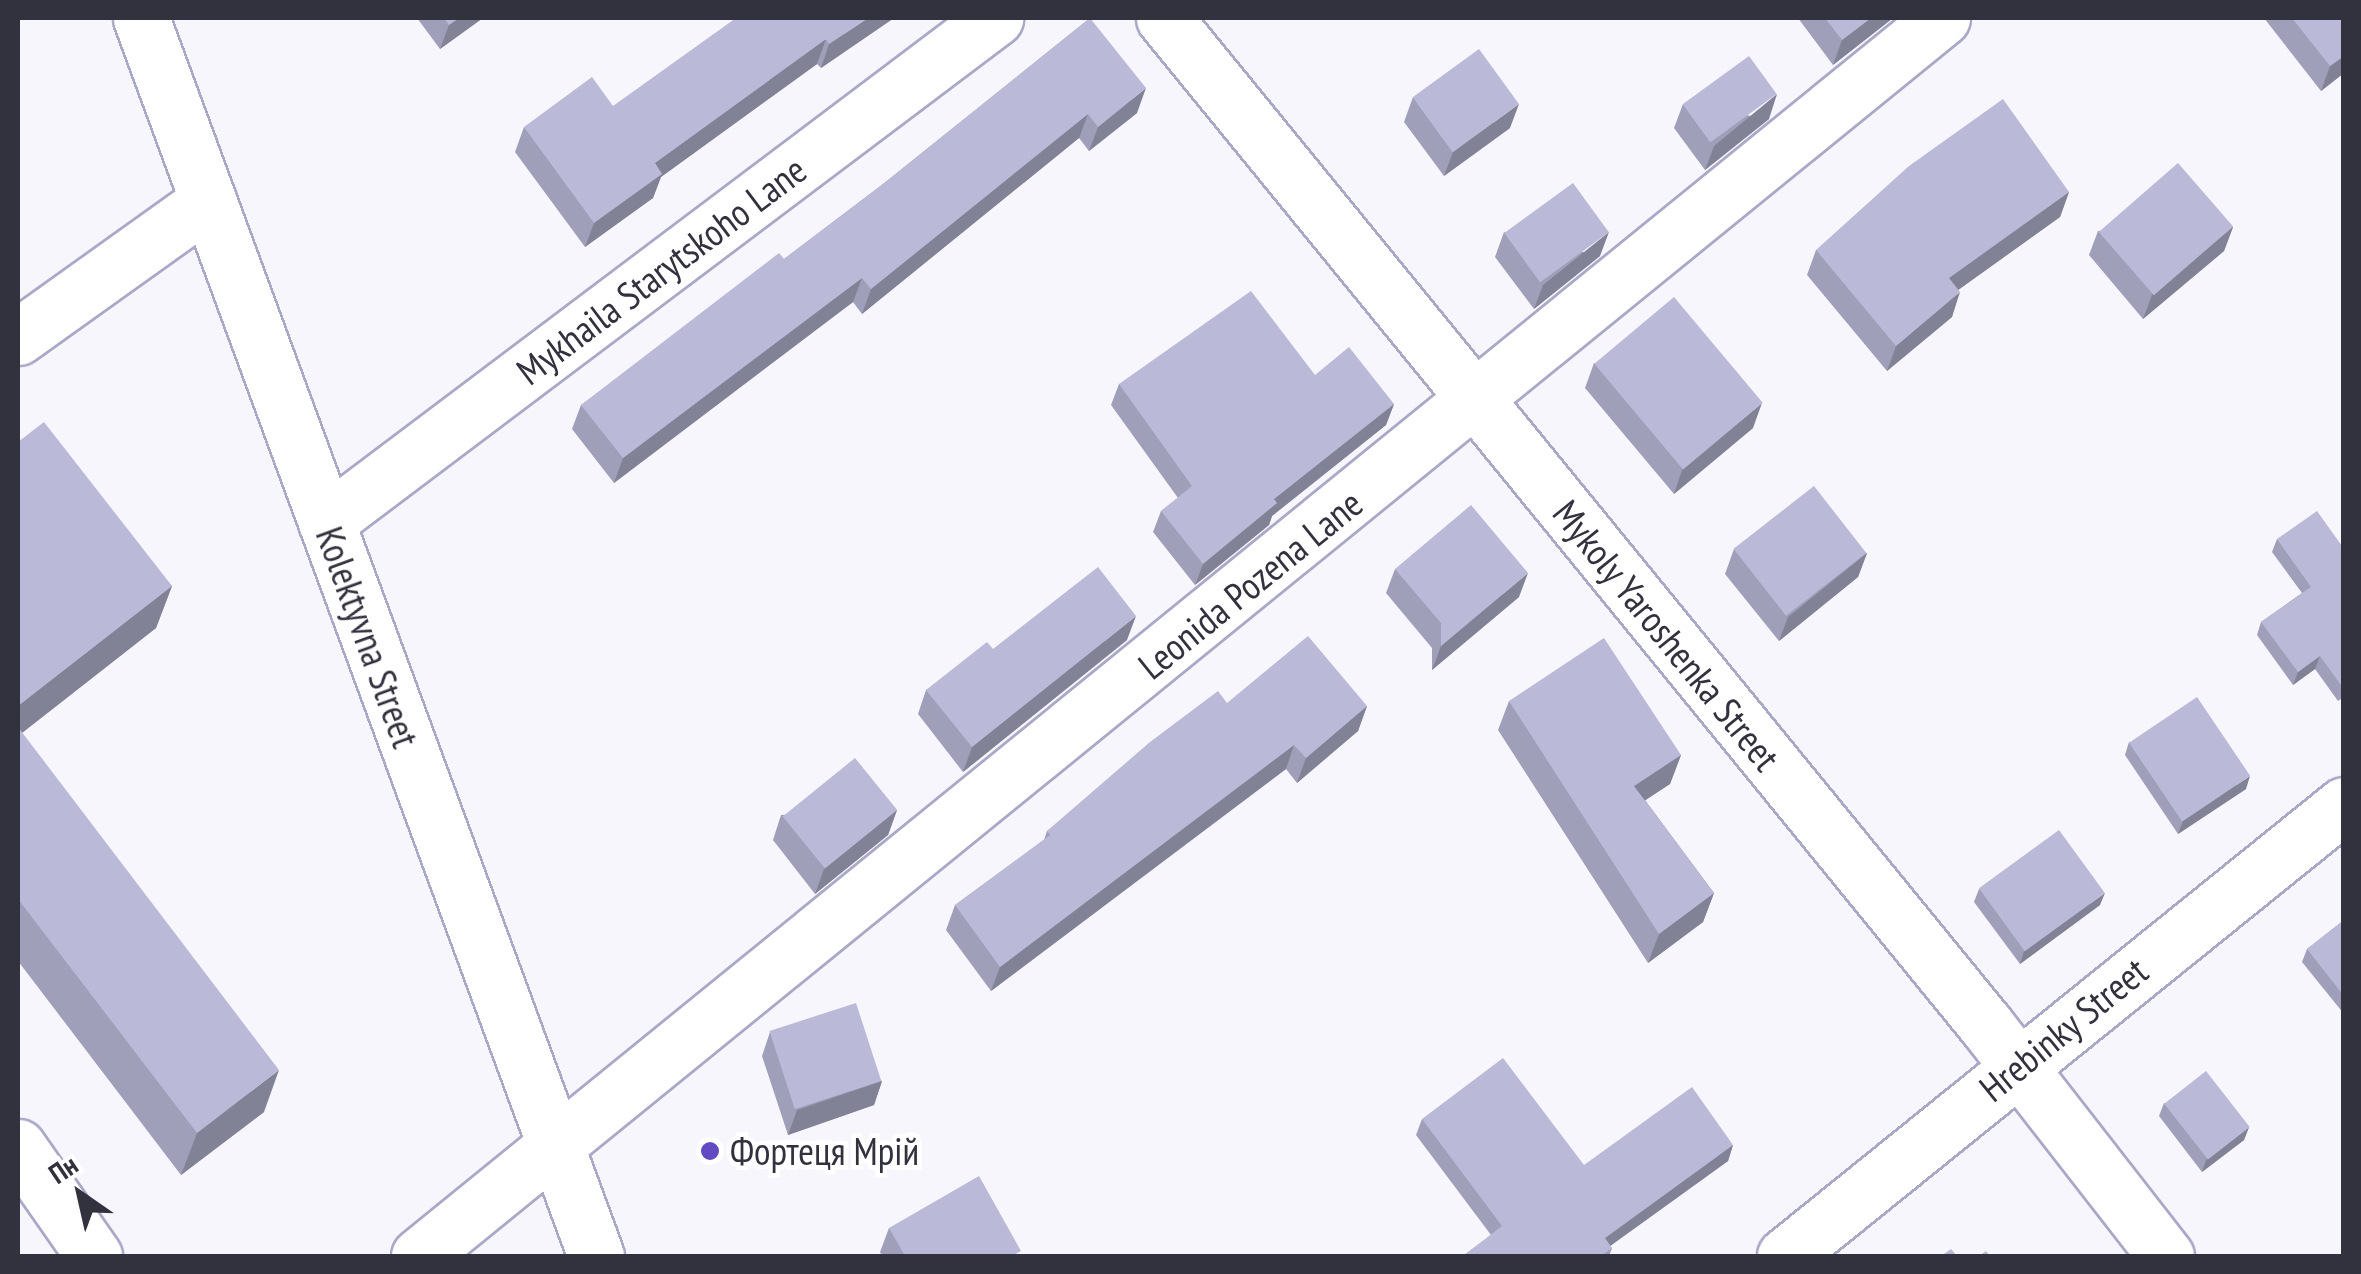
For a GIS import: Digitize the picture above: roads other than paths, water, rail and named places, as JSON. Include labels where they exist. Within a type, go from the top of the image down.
[{"type":"street","name":"Kolektyvna Street","points":[[141,18],[596,1256]]},
{"type":"street","name":"Mykhaila Starytskoho Lane","points":[[326,522],[995,18]]},
{"type":"street","name":"Mykoly Yaroshenka Street","points":[[1164,18],[2166,1256]]},
{"type":"street","name":"Leonida Pozena Lane","points":[[419,1256],[1942,18]]},
{"type":"street","points":[[18,337],[208,201]]},
{"type":"street","name":"Hrebinky Street","points":[[1785,1256],[2344,805]]},
{"type":"street","points":[[18,1146],[94,1256]]},
{"type":"place","name":"Фортеця Мрій","points":[[710,1151]]}]
